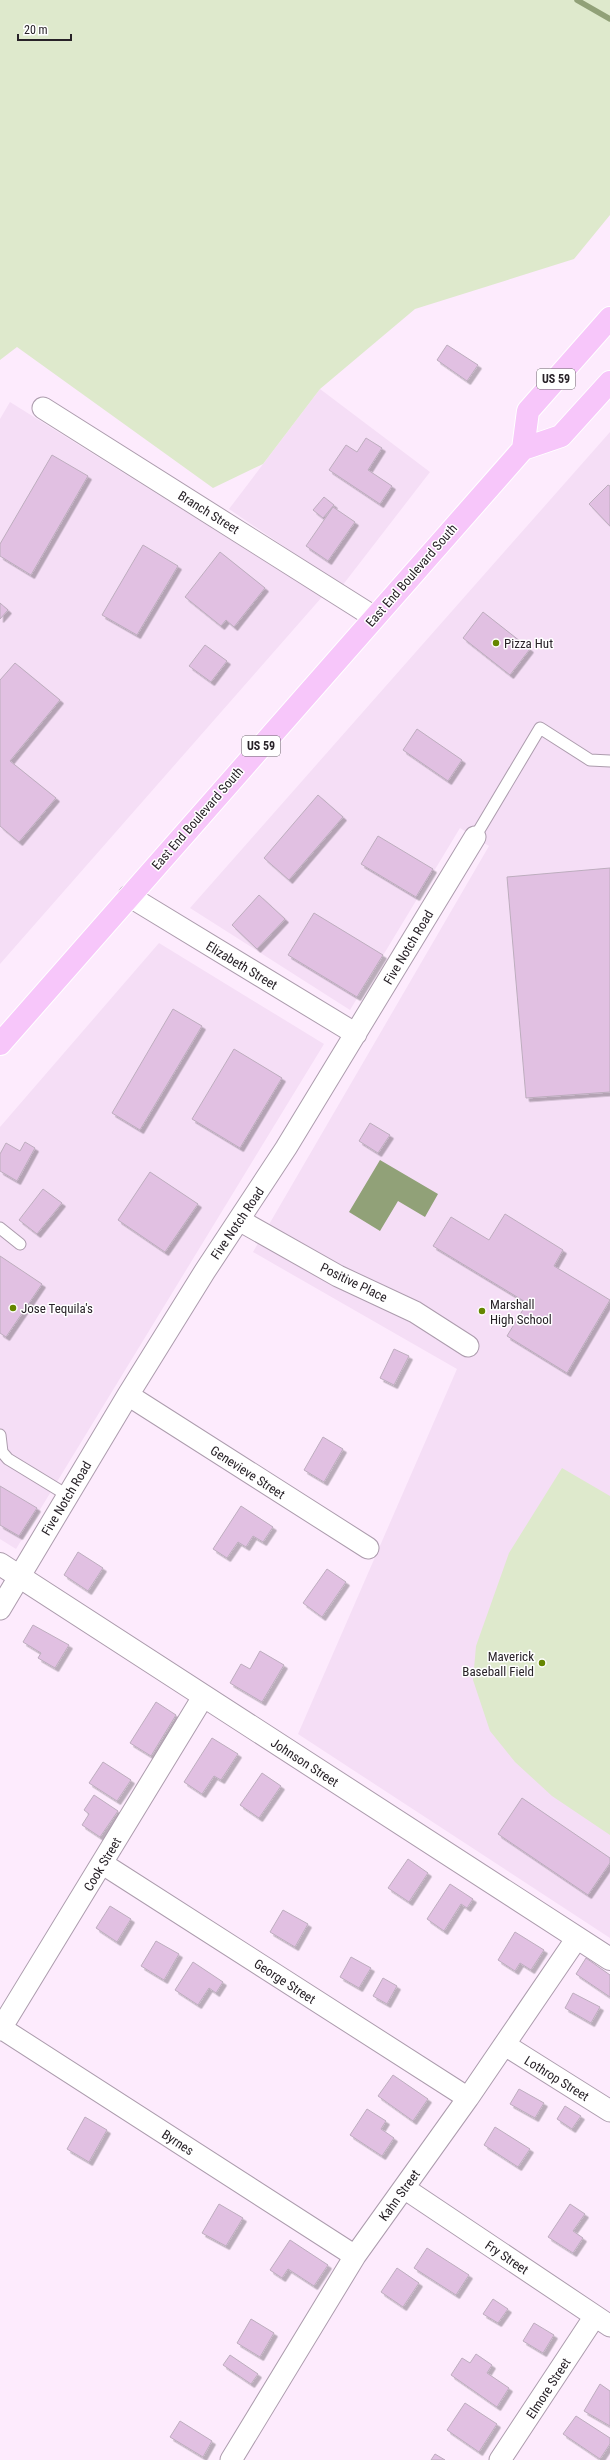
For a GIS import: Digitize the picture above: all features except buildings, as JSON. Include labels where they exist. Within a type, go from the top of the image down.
[{"type":"highway","name":"US 59","points":[[522,449],[528,411],[610,318]]},
{"type":"highway","points":[[522,449],[561,436],[610,382]]},
{"type":"highway","name":"East End Boulevard South","points":[[0,1044],[522,449]]},
{"type":"street","name":"Branch Street","points":[[43,408],[374,617]]},
{"type":"street","name":"Five Notch Road","points":[[0,1609],[128,1395],[356,1034],[475,837]]},
{"type":"street","name":"Elizabeth Street","points":[[129,896],[356,1034]]},
{"type":"street","name":"Positive Place","points":[[239,1220],[338,1276],[415,1312],[468,1346]]},
{"type":"street","name":"Genevieve Street","points":[[128,1395],[368,1548]]},
{"type":"street","name":"Johnson Street","points":[[0,1564],[203,1697],[610,1959]]},
{"type":"street","name":"Cook Street","points":[[0,2029],[103,1864],[203,1697]]},
{"type":"street","name":"George Street","points":[[103,1864],[468,2098]]},
{"type":"street","name":"Kahn Street","points":[[231,2460],[355,2256],[505,2045],[577,1938]]},
{"type":"street","name":"Byrnes","points":[[0,2029],[355,2256]]},
{"type":"street","name":"Lothrop Street","points":[[505,2045],[610,2112]]},
{"type":"street","name":"Fry Street","points":[[404,2188],[602,2321]]},
{"type":"street","name":"Elmore Street","points":[[500,2460],[602,2321]]},
{"type":"lane","points":[[475,837],[540,728],[590,760],[610,761]]},
{"type":"lane","points":[[0,1228],[20,1244]]},
{"type":"lane","points":[[0,1435],[2,1452],[8,1458],[67,1495]]},
{"type":"shaded area","points":[[0,0],[610,0],[610,215],[574,259],[415,309],[320,389],[263,464],[213,488],[17,347],[0,360]]},
{"type":"shaded area","points":[[320,389],[430,472],[342,586],[229,509]]},
{"type":"shaded area","points":[[10,402],[322,597],[0,964],[0,419]]},
{"type":"shaded area","name":"Marshall High School","points":[[610,432],[610,1938],[298,1734],[457,1369],[253,1252],[489,846],[460,828],[350,1010],[190,908]]},
{"type":"shaded area","points":[[159,943],[324,1044],[16,1549],[0,1539],[0,1127]]},
{"type":"shaded area","points":[[380,1160],[438,1194],[425,1217],[398,1201],[380,1231],[349,1212]]},
{"type":"shaded area","name":"Maverick Baseball Field","points":[[562,1468],[610,1496],[610,1835],[552,1796],[515,1762],[490,1731],[473,1680],[476,1646],[509,1553]]},
{"type":"waterway","points":[[577,0],[610,19]]},
{"type":"place","name":"Pizza Hut","points":[[496,643]]},
{"type":"place","name":"Jose Tequila's","points":[[13,1308]]},
{"type":"place","name":"Marshall High School","points":[[482,1311]]},
{"type":"place","name":"Maverick Baseball Field","points":[[542,1663]]}]
